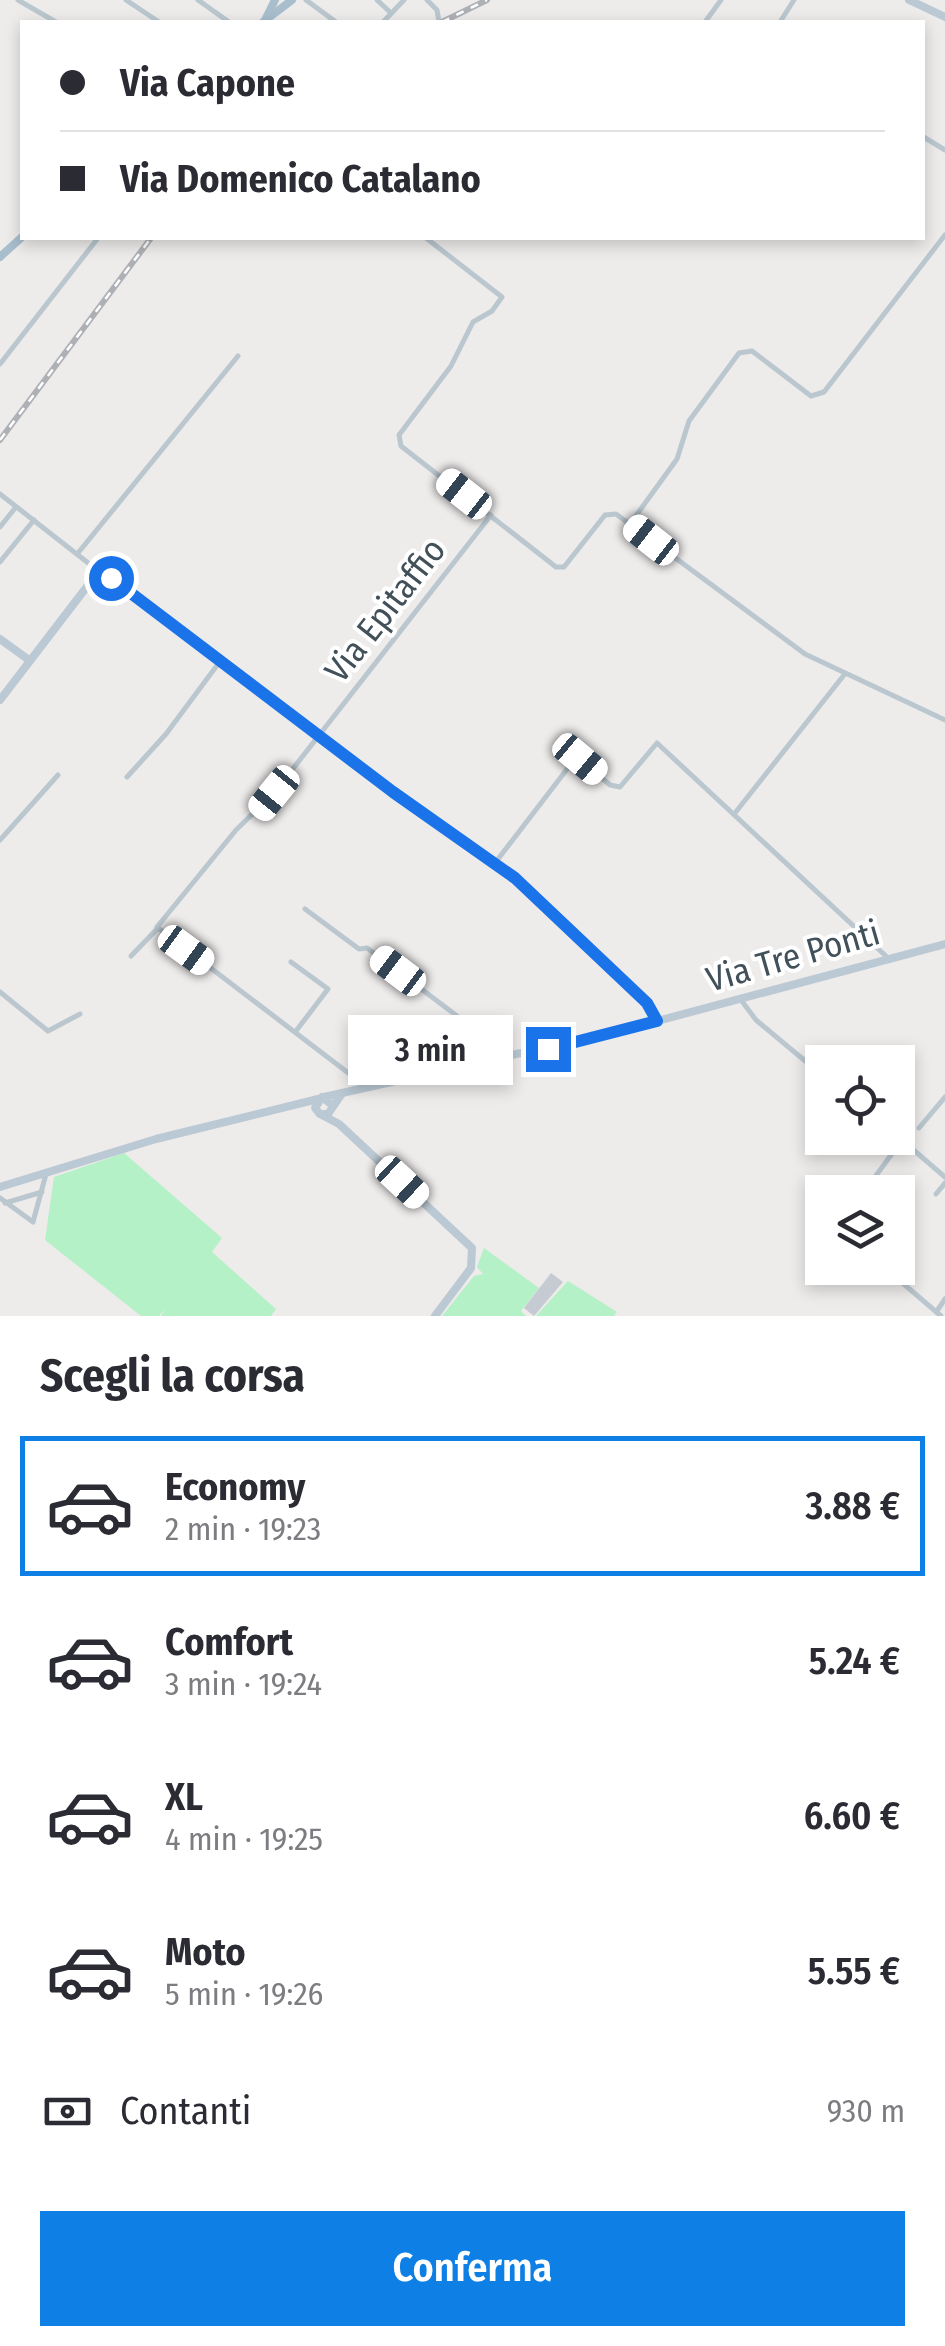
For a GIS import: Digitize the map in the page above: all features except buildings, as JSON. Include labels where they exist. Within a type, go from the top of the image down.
[{"type":"main road","points":[[266,20],[284,0]]},
{"type":"main road","points":[[0,257],[20,239]]},
{"type":"street","points":[[126,0],[157,20]]},
{"type":"street","points":[[198,0],[226,20]]},
{"type":"street","points":[[306,0],[333,20]]},
{"type":"street","points":[[377,0],[391,14]]},
{"type":"street","points":[[385,20],[404,0]]},
{"type":"street","points":[[909,0],[945,17]]},
{"type":"street","points":[[16,1],[52,20]]},
{"type":"street","points":[[630,524],[674,464],[688,420],[739,353],[752,351],[811,396],[824,392],[945,235]]},
{"type":"street","points":[[0,364],[96,240]]},
{"type":"street","points":[[429,240],[502,297],[492,310],[474,322],[451,366],[398,442],[560,569],[606,516],[616,514],[789,643],[844,675],[945,720]]},
{"type":"street","points":[[78,553],[238,356]]},
{"type":"street","points":[[0,494],[318,736],[495,863],[650,1006],[657,1021]]},
{"type":"street","points":[[0,527],[16,507]]},
{"type":"street","name":"Via Epitaffio","points":[[131,956],[236,830],[262,809],[491,516]]},
{"type":"street","points":[[0,562],[34,520]]},
{"type":"street","points":[[0,700],[101,573]]},
{"type":"street","points":[[0,639],[28,660]]},
{"type":"street","points":[[127,777],[221,660]]},
{"type":"street","points":[[735,813],[844,675]]},
{"type":"street","points":[[495,863],[577,758],[610,784],[620,787],[654,745],[660,744],[888,958]]},
{"type":"street","points":[[0,840],[58,775]]},
{"type":"street","points":[[305,909],[360,949],[367,948],[513,1058]]},
{"type":"street","points":[[158,928],[369,1089]]},
{"type":"street","name":"Via Tre Ponti","points":[[0,1188],[156,1139],[302,1106],[321,1098],[513,1058],[945,944]]},
{"type":"street","points":[[291,962],[328,989],[296,1031]]},
{"type":"street","points":[[0,992],[48,1031],[80,1014]]},
{"type":"street","points":[[741,1000],[756,1020],[805,1061]]},
{"type":"street","points":[[318,1113],[328,1114],[342,1094]]},
{"type":"street","points":[[918,1128],[945,1097]]},
{"type":"street","points":[[318,1113],[321,1098],[332,1106],[339,1124]]},
{"type":"street","points":[[302,1106],[339,1124],[472,1248],[470,1268],[435,1316]]},
{"type":"street","points":[[915,1152],[945,1180],[936,1194]]},
{"type":"street","points":[[2,1200],[34,1222],[46,1174]]},
{"type":"street","points":[[2,1200],[42,1192]]},
{"type":"street","points":[[905,1285],[939,1313],[945,1299]]},
{"type":"green space","points":[[124,1153],[222,1238],[212,1252],[276,1309],[271,1316],[161,1316],[165,1309],[159,1316],[141,1316],[45,1240],[54,1177]]},
{"type":"green space","points":[[484,1248],[539,1288],[521,1311],[526,1316],[442,1316],[474,1276],[483,1274],[477,1267]]},
{"type":"green space","points":[[568,1281],[617,1312],[614,1316],[536,1316]]},
{"type":"railway","points":[[446,20],[487,0]]},
{"type":"railway","points":[[0,440],[150,240]]},
{"type":"route","points":[[111,578],[393,792],[515,878],[647,1003],[657,1021],[548,1049]]}]
